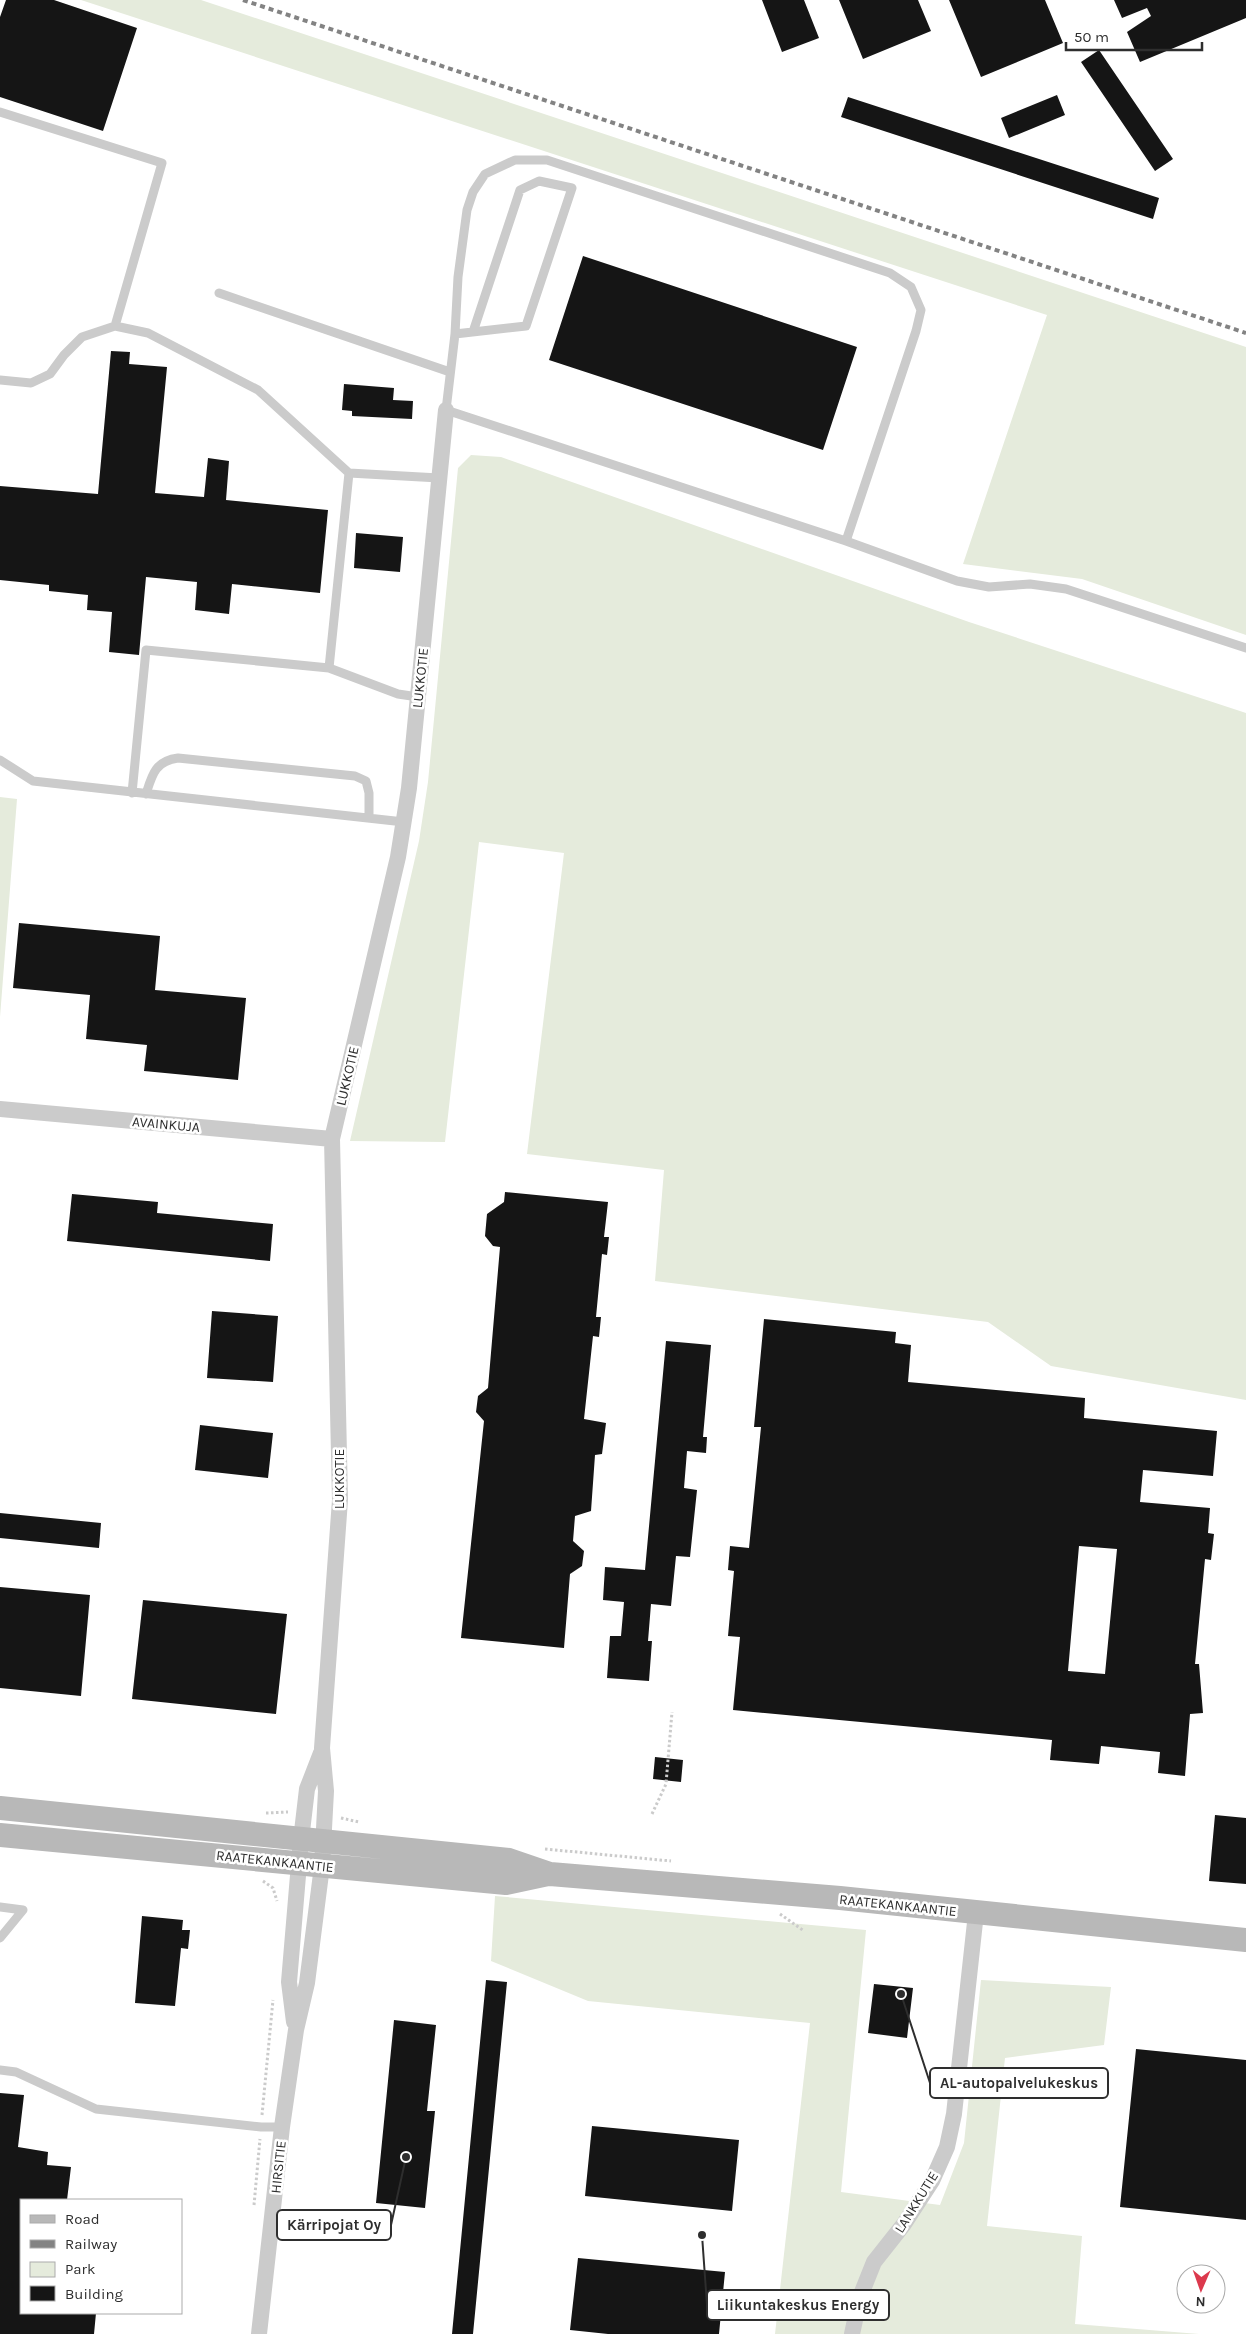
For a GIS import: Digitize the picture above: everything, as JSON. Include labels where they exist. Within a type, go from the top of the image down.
[{"type":"main road","name":"RAATEKANKAANTIE","points":[[0,1808],[245,1832],[311,1853]]},
{"type":"main road","name":"RAATEKANKAANTIE","points":[[0,1835],[311,1853],[506,1883],[550,1874],[1246,1940]]},
{"type":"street","name":"LUKKOTIE","points":[[311,1853],[307,1789],[322,1748],[340,1500],[332,1139],[398,856],[404,822],[446,410]]},
{"type":"street","name":"AVAINKUJA","points":[[0,1109],[332,1139]]},
{"type":"street","name":"HIRSITIE","points":[[296,2030],[289,1982],[311,1853]]},
{"type":"street","name":"HIRSITIE","points":[[259,2334],[282,2127],[296,2030],[307,1983],[311,1853]]},
{"type":"street","name":"LANKKUTIE","points":[[852,2334],[860,2297],[874,2262],[904,2224],[932,2181],[947,2147],[954,2114],[976,1913]]},
{"type":"lane","points":[[0,112],[162,163],[115,326]]},
{"type":"lane","points":[[846,541],[916,331],[921,310],[911,287],[890,273],[547,160],[515,160],[485,174],[473,192],[467,210],[458,277],[456,334],[446,410],[846,541],[957,581],[989,587],[1030,584],[1066,589],[1246,648]]},
{"type":"lane","points":[[456,334],[526,326],[572,188],[539,182],[520,190],[473,332]]},
{"type":"lane","points":[[219,293],[450,372]]},
{"type":"lane","points":[[0,380],[31,383],[50,374],[64,355],[82,338],[115,326],[148,332],[258,390],[349,473],[439,478]]},
{"type":"lane","points":[[328,668],[349,473]]},
{"type":"lane","points":[[132,793],[146,650],[328,668],[398,694],[418,697]]},
{"type":"lane","points":[[146,794],[154,770],[161,763],[178,758],[355,776],[366,781],[369,793],[369,818]]},
{"type":"lane","points":[[0,760],[33,781],[404,822]]},
{"type":"lane","points":[[0,1908],[23,1910],[0,1938]]},
{"type":"lane","points":[[0,2070],[16,2072],[96,2109],[261,2127],[282,2127]]},
{"type":"path","points":[[652,1814],[666,1784],[672,1712]]},
{"type":"path","points":[[256,1880],[263,1881],[273,1888],[277,1898],[277,1908]]},
{"type":"path","points":[[254,2207],[273,1999]]},
{"type":"green space","points":[[81,0],[201,0],[1246,347],[1246,635],[1082,579],[963,564],[1047,315]]},
{"type":"green space","points":[[471,455],[501,457],[969,622],[1246,713],[1246,1400],[1051,1366],[988,1322],[655,1281],[664,1170],[527,1154],[564,853],[479,842],[445,1142],[350,1141],[419,841],[428,782],[458,468]]},
{"type":"green space","points":[[0,797],[17,799],[0,1017]]},
{"type":"green space","points":[[495,1896],[866,1930],[841,2192],[940,2205],[964,2143],[981,1980],[1111,1987],[1104,2045],[1005,2058],[987,2226],[1082,2236],[1075,2324],[1199,2334],[775,2334],[810,2023],[588,2001],[491,1961]]},
{"type":"building","points":[[6,0],[54,0],[137,28],[103,131],[0,97],[0,17]]},
{"type":"building","points":[[762,0],[804,0],[819,38],[782,52]]},
{"type":"building","points":[[839,0],[918,0],[931,31],[863,59]]},
{"type":"building","points":[[949,0],[1045,0],[1063,43],[981,77]]},
{"type":"building","points":[[1114,0],[1246,0],[1246,18],[1140,62],[1127,32],[1151,16],[1147,8],[1122,18]]},
{"type":"building","points":[[1099,50],[1173,159],[1155,171],[1081,62]]},
{"type":"building","points":[[1057,95],[1065,115],[1009,138],[1001,118]]},
{"type":"building","points":[[848,97],[1159,198],[1153,219],[841,117]]},
{"type":"building","points":[[583,256],[857,347],[823,450],[549,360]]},
{"type":"building","points":[[111,351],[130,352],[129,364],[167,367],[155,493],[204,497],[208,458],[229,461],[226,500],[328,510],[320,593],[232,584],[229,614],[195,610],[197,582],[146,577],[139,655],[109,652],[112,612],[87,610],[88,595],[49,591],[49,585],[0,580],[0,486],[98,494]]},
{"type":"building","points":[[344,384],[394,388],[393,400],[413,401],[412,419],[352,416],[352,411],[342,410]]},
{"type":"building","points":[[356,533],[403,537],[400,572],[354,568]]},
{"type":"building","points":[[19,923],[160,936],[155,990],[246,998],[238,1080],[144,1071],[147,1045],[86,1039],[90,995],[13,988]]},
{"type":"building","points":[[505,1192],[608,1202],[604,1237],[609,1237],[607,1255],[602,1254],[596,1317],[601,1317],[599,1337],[593,1336],[584,1419],[606,1423],[602,1454],[595,1455],[591,1511],[575,1516],[573,1541],[584,1551],[582,1566],[570,1574],[564,1648],[461,1638],[484,1421],[476,1412],[478,1396],[488,1388],[500,1247],[493,1246],[485,1236],[487,1214],[504,1202]]},
{"type":"building","points":[[72,1194],[158,1202],[157,1213],[273,1224],[270,1261],[67,1241]]},
{"type":"building","points":[[212,1311],[278,1316],[273,1382],[207,1378]]},
{"type":"building","points":[[764,1319],[896,1332],[895,1343],[911,1345],[908,1382],[1085,1398],[1084,1418],[1217,1431],[1213,1476],[1143,1470],[1140,1502],[1210,1508],[1208,1533],[1214,1534],[1211,1560],[1205,1559],[1195,1664],[1199,1664],[1203,1713],[1190,1714],[1185,1776],[1158,1773],[1160,1752],[1101,1746],[1099,1764],[1050,1760],[1052,1740],[733,1710],[740,1637],[728,1636],[734,1571],[728,1570],[730,1546],[749,1548],[761,1427],[754,1427]],"holes":[[[1079,1546],[1117,1549],[1105,1674],[1068,1671]]]},
{"type":"building","points":[[666,1341],[711,1345],[703,1437],[707,1437],[706,1453],[687,1451],[684,1488],[697,1490],[690,1557],[676,1556],[671,1606],[651,1604],[648,1641],[652,1641],[649,1681],[607,1678],[610,1636],[621,1636],[624,1602],[603,1600],[605,1567],[645,1570]]},
{"type":"building","points":[[200,1425],[273,1433],[268,1478],[195,1470]]},
{"type":"building","points":[[0,1513],[101,1523],[99,1548],[0,1538]]},
{"type":"building","points":[[0,1587],[90,1595],[81,1696],[0,1688]]},
{"type":"building","points":[[143,1600],[287,1614],[276,1714],[132,1699]]},
{"type":"building","points":[[655,1757],[683,1760],[681,1782],[653,1779]]},
{"type":"building","points":[[1215,1815],[1246,1818],[1246,1884],[1209,1881]]},
{"type":"building","points":[[142,1916],[183,1920],[182,1930],[190,1930],[188,1949],[181,1948],[175,2006],[135,2003]]},
{"type":"building","points":[[486,1980],[507,1982],[473,2334],[452,2334]]},
{"type":"building","points":[[874,1984],[913,1988],[907,2038],[868,2033]]},
{"type":"building","points":[[394,2020],[436,2025],[427,2111],[435,2111],[425,2208],[376,2203]]},
{"type":"building","points":[[1136,2049],[1246,2060],[1246,2220],[1120,2207]]},
{"type":"building","points":[[0,2093],[24,2095],[18,2147],[48,2152],[47,2165],[71,2167],[67,2199],[20,2199],[20,2314],[96,2314],[94,2334],[0,2334]]},
{"type":"building","points":[[592,2126],[739,2140],[732,2211],[585,2196]]},
{"type":"building","points":[[578,2258],[725,2272],[719,2334],[608,2334],[570,2330]]},
{"type":"railway","points":[[243,0],[1246,333]]},
{"type":"place","name":"AL-autopalvelukeskus","points":[[901,1994]]},
{"type":"place","name":"Kärripojat Oy","points":[[406,2157]]},
{"type":"place","name":"Liikuntakeskus Energy","points":[[702,2235]]}]
